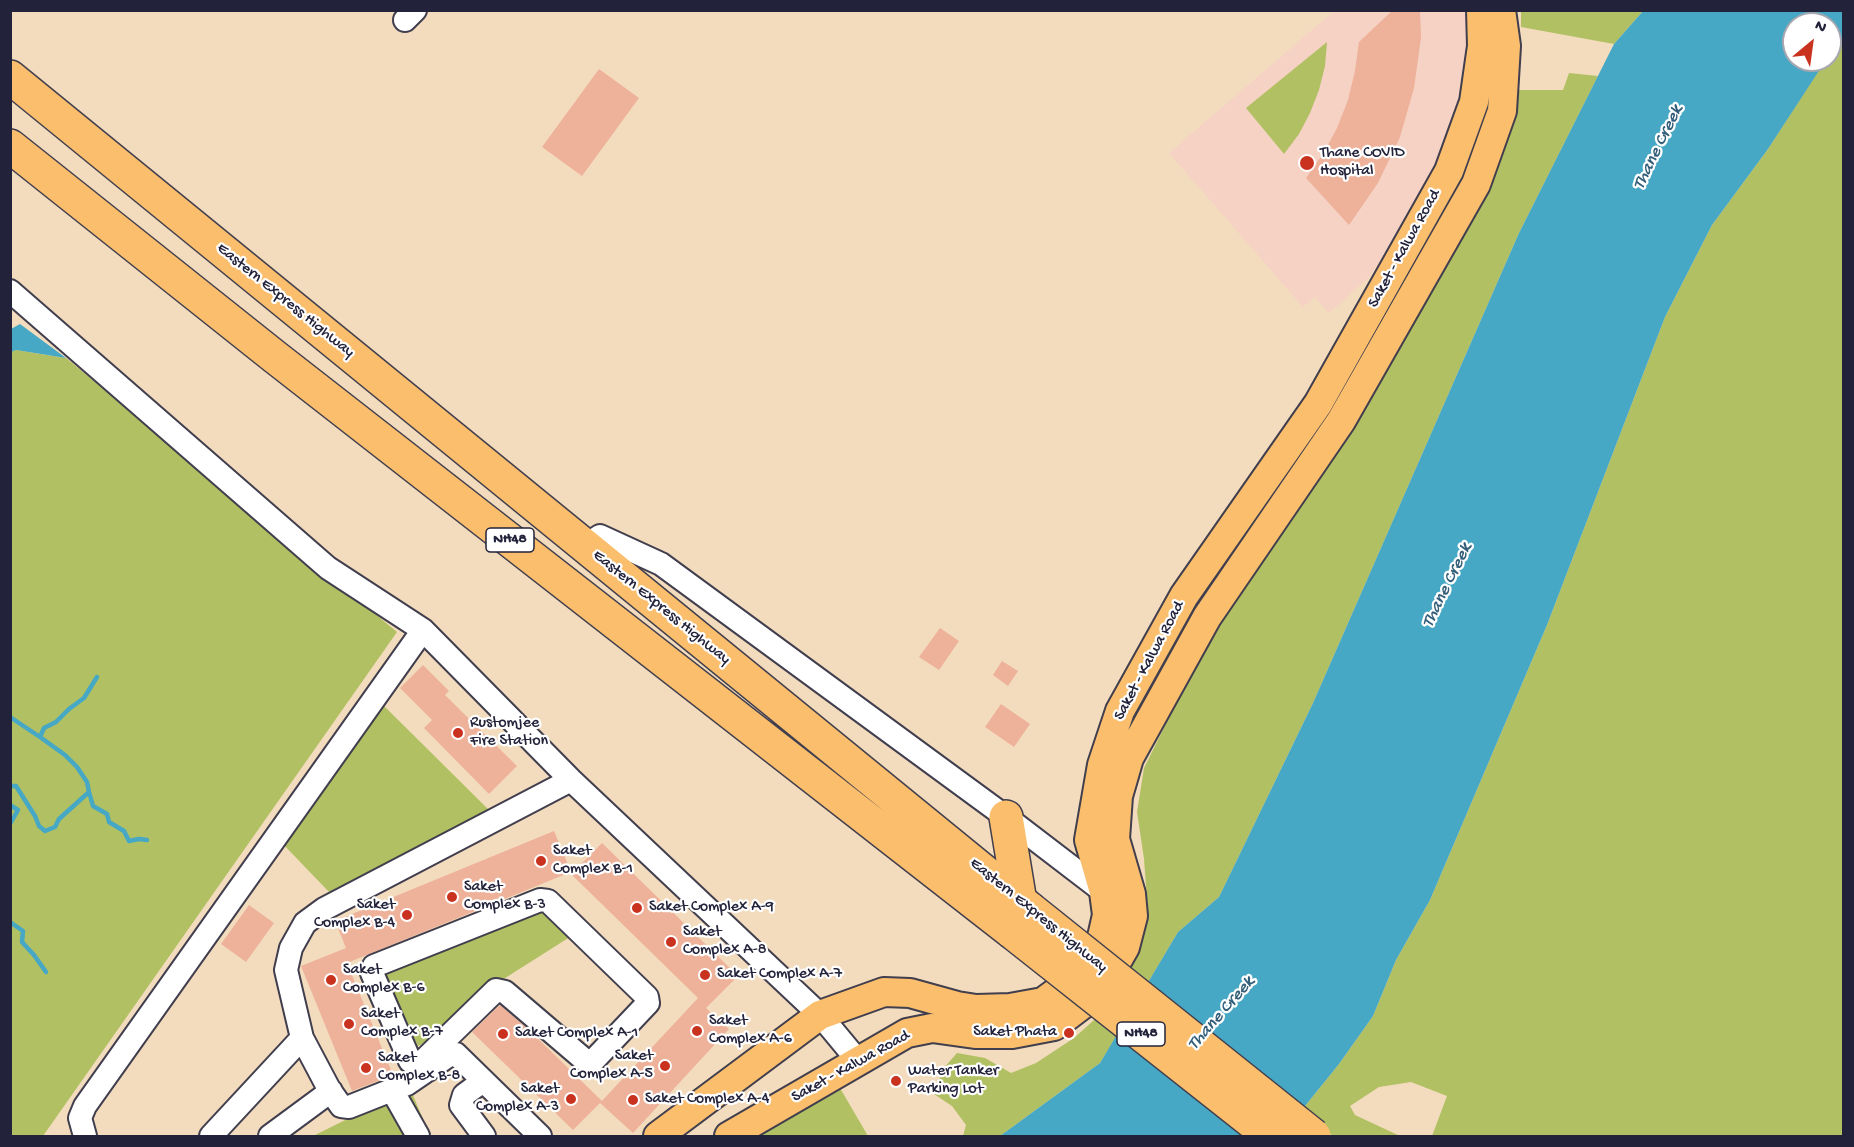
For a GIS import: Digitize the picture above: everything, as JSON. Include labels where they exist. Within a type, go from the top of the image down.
[{"type":"highway","name":"Eastern Express Highway","points":[[10,77],[585,546],[1020,914],[1270,1137]]},
{"type":"highway","name":"Eastern Express Highway","points":[[10,146],[275,357],[1020,914],[1314,1137]]},
{"type":"highway","points":[[1006,817],[1020,914]]},
{"type":"main road","name":"Saket - Kalwa Road","points":[[729,1137],[907,1033],[932,1028],[975,1034],[1012,1034],[1054,1026],[1087,1001],[1109,975],[1125,947],[1133,916],[1117,893],[1089,840],[1107,795],[1207,617],[1341,421],[1476,184],[1503,111],[1494,46],[1481,10]]},
{"type":"main road","name":"Saket - Kalwa Road","points":[[1107,795],[1102,765],[1120,711],[1184,596],[1318,404],[1449,171],[1494,46],[1501,10]]},
{"type":"main road","points":[[1305,422],[1329,439]]},
{"type":"main road","name":"Saket - Kalwa Road","points":[[658,1137],[819,1015],[884,992],[910,993],[976,1009],[1010,1008],[1043,1002],[1070,982],[1088,961],[1102,937],[1107,915],[1117,893]]},
{"type":"street","points":[[10,291],[328,568],[423,630],[571,780],[819,1015],[859,1062]]},
{"type":"street","points":[[585,546],[600,536],[662,564],[1006,817],[1117,893]]},
{"type":"street","points":[[85,1137],[80,1118],[85,1106],[423,630]]},
{"type":"street","points":[[423,1068],[410,1061],[372,973],[374,966],[540,900],[549,901],[647,997],[648,1003],[593,1061],[587,1062],[505,992],[496,990],[423,1068],[407,1084],[349,1107],[341,1106],[302,1038],[286,970],[291,948],[305,923],[324,909],[571,780]]},
{"type":"street","points":[[211,1137],[302,1038]]},
{"type":"street","points":[[423,1068],[451,1054],[456,1054],[540,1137]]},
{"type":"street","points":[[478,1135],[461,1105],[464,1095],[483,1081]]},
{"type":"street","points":[[392,1090],[418,1137]]},
{"type":"street","points":[[270,1137],[331,1091]]},
{"type":"shaded area","name":"Thane COVID Hospital","points":[[1334,11],[1471,11],[1469,74],[1431,174],[1397,242],[1366,280],[1329,313],[1315,297],[1303,307],[1169,153]]},
{"type":"green space","points":[[1521,11],[1643,11],[1614,44],[1521,27]]},
{"type":"green space","points":[[1842,39],[1843,1136],[1432,1136],[1447,1096],[1411,1082],[1379,1087],[1350,1106],[1355,1115],[1400,1136],[1333,1136],[1301,1111],[1339,1064],[1373,1016],[1396,960],[1430,900],[1547,625],[1665,317],[1712,225],[1768,149],[1818,72],[1842,72]]},
{"type":"green space","points":[[1327,42],[1325,66],[1319,90],[1299,134],[1284,154],[1246,108]]},
{"type":"green space","points":[[1569,73],[1598,76],[1519,233],[1313,703],[1219,897],[1178,932],[1146,986],[1127,971],[1138,947],[1148,913],[1144,859],[1137,812],[1144,768],[1214,627],[1501,151],[1519,90],[1563,90]]},
{"type":"green space","points":[[16,350],[66,358],[397,632],[43,1136],[11,1136],[10,352]]},
{"type":"green space","points":[[380,702],[489,810],[330,893],[280,841]]},
{"type":"green space","points":[[542,910],[573,935],[491,987],[436,1038],[418,1046],[381,969]]},
{"type":"green space","points":[[1103,1012],[1122,1027],[1100,1063],[1000,1136],[963,1136],[966,1125],[952,1106],[934,1094],[943,1069],[957,1053],[985,1058],[1011,1073],[1036,1063],[1074,1038]]},
{"type":"green space","points":[[410,1088],[430,1136],[313,1136]]},
{"type":"green space","points":[[840,1088],[868,1136],[755,1136]]},
{"type":"water","name":"Thane Creek","points":[[1643,11],[1843,11],[1842,39],[1842,12],[1782,12],[1782,72],[1818,72],[1768,149],[1712,225],[1665,317],[1547,625],[1430,900],[1396,960],[1373,1016],[1339,1064],[1278,1136],[1000,1136],[1100,1063],[1178,932],[1219,897],[1313,703],[1519,233],[1614,44]]},
{"type":"water","points":[[20,324],[66,358],[16,350],[11,352],[11,329]]},
{"type":"building","points":[[1393,10],[1420,10],[1421,38],[1414,88],[1400,137],[1378,183],[1349,225],[1306,178],[1323,154],[1337,128],[1348,100],[1359,42]]},
{"type":"building","points":[[599,69],[639,98],[582,176],[542,147]]},
{"type":"building","points":[[940,628],[959,641],[939,670],[919,657]]},
{"type":"building","points":[[1002,661],[1018,671],[1008,686],[993,675]]},
{"type":"building","points":[[423,665],[449,691],[445,695],[517,766],[489,794],[424,728],[432,720],[400,688]]},
{"type":"building","points":[[1001,704],[1030,724],[1014,747],[985,727]]},
{"type":"building","points":[[554,831],[571,872],[347,963],[393,1075],[352,1091],[301,966],[346,948],[335,921]]},
{"type":"building","points":[[602,843],[738,976],[706,1008],[729,1029],[633,1133],[600,1103],[698,998],[571,874]]},
{"type":"building","points":[[249,905],[274,923],[246,962],[221,944]]},
{"type":"building","points":[[500,1005],[602,1101],[573,1130],[472,1032]]},
{"type":"waterway","points":[[10,786],[16,786],[39,826],[45,831],[55,827],[59,819],[89,792],[87,782],[77,767],[40,737],[44,728],[56,722],[84,698],[97,677]]},
{"type":"waterway","points":[[10,717],[40,737]]},
{"type":"waterway","points":[[89,792],[93,806],[107,814],[109,822],[124,831],[129,841],[147,840]]},
{"type":"waterway","points":[[10,805],[18,810],[10,824]]},
{"type":"waterway","points":[[10,922],[23,931],[22,942],[46,972]]},
{"type":"place","name":"Thane COVID Hospital","points":[[1307,163]]},
{"type":"place","name":"Rustomjee Fire Station","points":[[458,733]]},
{"type":"place","name":"Saket Complex B-1","points":[[541,861]]},
{"type":"place","name":"Saket Complex B-3","points":[[452,897]]},
{"type":"place","name":"Saket Complex A-9","points":[[637,908]]},
{"type":"place","name":"Saket Complex B-4","points":[[407,915]]},
{"type":"place","name":"Saket Complex A-8","points":[[671,942]]},
{"type":"place","name":"Saket Complex A-7","points":[[705,975]]},
{"type":"place","name":"Saket Complex B-6","points":[[331,980]]},
{"type":"place","name":"Saket Complex B-7","points":[[349,1024]]},
{"type":"place","name":"Saket Complex A-6","points":[[697,1031]]},
{"type":"place","name":"Saket Phata","points":[[1069,1033]]},
{"type":"place","name":"Saket Complex A-1","points":[[503,1034]]},
{"type":"place","name":"Saket Complex A-5","points":[[665,1066]]},
{"type":"place","name":"Saket Complex B-8","points":[[366,1068]]},
{"type":"place","name":"Water Tanker Parking Lot","points":[[896,1081]]},
{"type":"place","name":"Saket Complex A-3","points":[[571,1099]]},
{"type":"place","name":"Saket Complex A-4","points":[[633,1100]]}]
